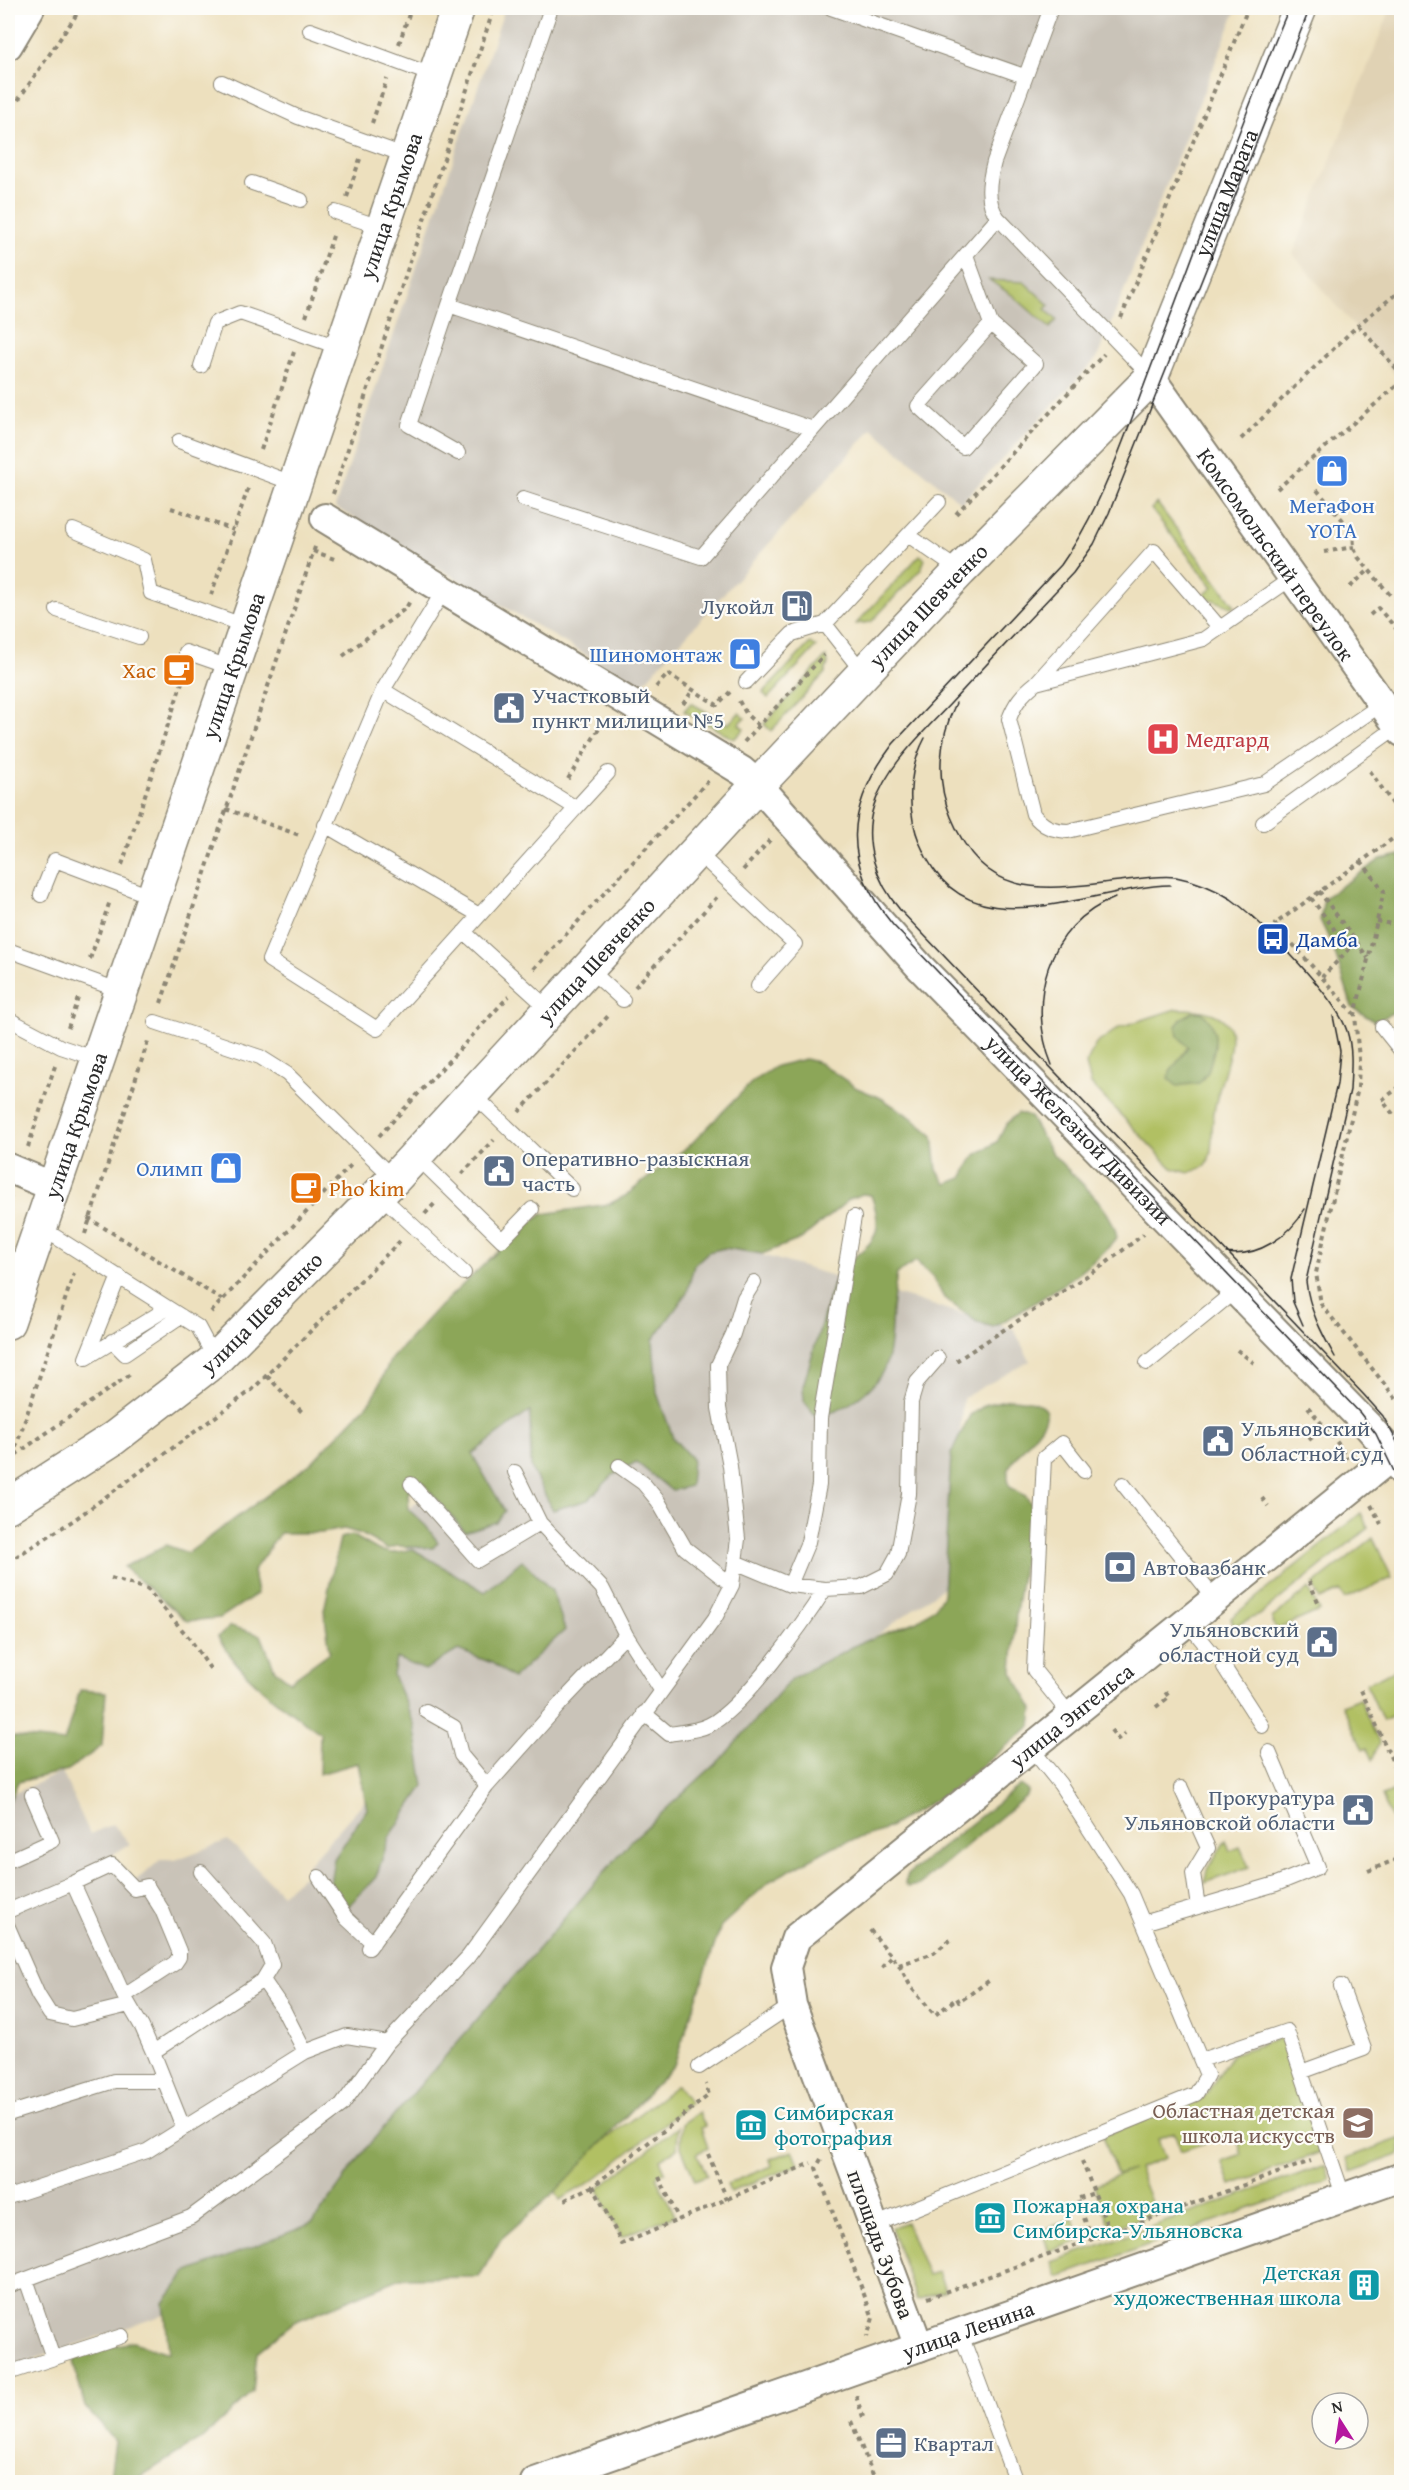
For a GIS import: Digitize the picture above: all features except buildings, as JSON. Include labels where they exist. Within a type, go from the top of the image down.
[{"type":"street","points":[[8,45],[30,8]]},
{"type":"street","name":"улица Крымова","points":[[8,1322],[16,1270],[40,1227],[458,8]]},
{"type":"street","name":"улица Марата","points":[[1151,378],[1300,8]]},
{"type":"street","name":"улица Шевченко","points":[[8,1506],[114,1438],[215,1360],[473,1094],[696,851],[960,571],[1151,378]]},
{"type":"street","name":"Комсомольский переулок","points":[[1151,378],[1394,721]]},
{"type":"street","name":"улица Железной Дивизии","points":[[325,518],[734,766],[758,785],[920,967],[1399,1458]]},
{"type":"street","points":[[8,1168],[54,1187]]},
{"type":"street","name":"улица Энгельса","points":[[796,1938],[1215,1599],[1399,1458]]},
{"type":"street","name":"площадь Зубова","points":[[796,1938],[786,1967],[792,2005],[919,2347]]},
{"type":"street","name":"улица Ленина","points":[[535,2482],[1401,2177]]},
{"type":"lane","points":[[458,453],[409,425],[551,8]]},
{"type":"lane","points":[[831,8],[1024,76]]},
{"type":"lane","points":[[1051,8],[1024,76],[990,177],[990,201],[998,218],[1151,378]]},
{"type":"lane","points":[[310,30],[435,76]]},
{"type":"lane","points":[[222,82],[298,117],[407,156]]},
{"type":"lane","points":[[252,183],[301,200]]},
{"type":"lane","points":[[335,212],[382,228]]},
{"type":"lane","points":[[523,499],[701,557],[998,218]]},
{"type":"lane","points":[[966,255],[991,324],[1036,364],[963,447],[918,406],[991,324]]},
{"type":"lane","points":[[449,305],[813,429]]},
{"type":"lane","points":[[201,366],[215,322],[240,313],[341,348]]},
{"type":"lane","points":[[179,441],[295,484]]},
{"type":"lane","points":[[746,682],[792,634],[825,624],[939,502]]},
{"type":"lane","points":[[73,530],[144,560],[151,593],[246,626]]},
{"type":"lane","points":[[908,535],[960,571]]},
{"type":"lane","points":[[1220,628],[1154,551],[1014,705],[1009,720],[1010,733],[1028,803],[1041,824],[1053,830],[1068,831],[1264,784],[1394,721]]},
{"type":"lane","points":[[1036,683],[1204,639],[1292,578]]},
{"type":"lane","points":[[444,590],[382,690],[270,960],[377,1029],[608,773]]},
{"type":"lane","points":[[57,610],[139,637]]},
{"type":"lane","points":[[825,624],[864,674]]},
{"type":"lane","points":[[186,652],[232,668]]},
{"type":"lane","points":[[382,690],[576,808]]},
{"type":"lane","points":[[1263,823],[1359,754],[1394,721]]},
{"type":"lane","points":[[325,825],[478,915]]},
{"type":"lane","points":[[696,851],[795,944],[758,986]]},
{"type":"lane","points":[[41,895],[55,860],[153,897]]},
{"type":"lane","points":[[464,932],[551,1011]]},
{"type":"lane","points":[[8,950],[121,992]]},
{"type":"lane","points":[[589,969],[623,1000]]},
{"type":"lane","points":[[8,1019],[61,1047],[98,1059]]},
{"type":"lane","points":[[155,1022],[260,1057],[287,1074],[464,1274]]},
{"type":"lane","points":[[1382,1027],[1401,1052]]},
{"type":"lane","points":[[473,1094],[572,1188]]},
{"type":"lane","points":[[415,1155],[502,1240],[532,1209]]},
{"type":"lane","points":[[790,1585],[808,1542],[819,1485],[820,1418],[854,1217]]},
{"type":"lane","points":[[40,1227],[198,1327],[215,1360]]},
{"type":"lane","points":[[119,1276],[86,1358],[168,1308]]},
{"type":"lane","points":[[8,2286],[190,2217],[342,2105],[387,2043],[468,1957],[661,1689],[715,1618],[732,1585],[738,1539],[730,1466],[719,1408],[718,1365],[733,1334],[744,1298],[754,1282]]},
{"type":"lane","points":[[1147,1363],[1235,1291]]},
{"type":"lane","points":[[112,1341],[125,1354],[181,1316]]},
{"type":"lane","points":[[735,1562],[790,1585],[825,1589],[861,1587],[887,1574],[898,1554],[909,1494],[911,1402],[917,1382],[938,1358]]},
{"type":"lane","points":[[1071,1716],[1034,1670],[1044,1458],[1062,1443],[1084,1471]]},
{"type":"lane","points":[[619,1466],[643,1483],[658,1501],[685,1548],[732,1585]]},
{"type":"lane","points":[[515,1472],[540,1523],[602,1587],[626,1635],[661,1689]]},
{"type":"lane","points":[[411,1484],[478,1560],[540,1523]]},
{"type":"lane","points":[[1123,1484],[1215,1599]]},
{"type":"lane","points":[[644,1713],[669,1734],[710,1725],[735,1704],[801,1627],[825,1589]]},
{"type":"lane","points":[[1187,1622],[1213,1654]]},
{"type":"lane","points":[[319,1877],[346,1918],[371,1945],[487,1786],[560,1704],[626,1635]]},
{"type":"lane","points":[[1224,1667],[1262,1726]]},
{"type":"lane","points":[[426,1711],[454,1727],[461,1755],[487,1786]]},
{"type":"lane","points":[[874,2225],[1196,2094],[1207,2075],[1131,1894],[1073,1804],[1031,1748]]},
{"type":"lane","points":[[1143,1923],[1276,1884],[1318,1867],[1269,1752]]},
{"type":"lane","points":[[1181,1788],[1208,1848],[1193,1873],[1198,1906]]},
{"type":"lane","points":[[8,1861],[52,1840],[32,1795]]},
{"type":"lane","points":[[8,1911],[112,1865],[135,1889],[147,1886],[162,1910],[179,1951],[179,1957],[175,1963],[126,2001],[72,2019],[50,2014],[38,1995],[8,1927]]},
{"type":"lane","points":[[153,2052],[263,1980],[272,1965],[264,1942],[201,1872]]},
{"type":"lane","points":[[73,1882],[126,2001],[153,2052],[183,2127]]},
{"type":"lane","points":[[263,1980],[283,2009],[305,2052]]},
{"type":"lane","points":[[1301,2072],[1364,2049],[1341,1986]]},
{"type":"lane","points":[[699,2067],[792,2005]]},
{"type":"lane","points":[[1201,2060],[1287,2031],[1344,2198]]},
{"type":"lane","points":[[8,2197],[147,2151],[305,2052],[347,2036],[387,2043]]},
{"type":"lane","points":[[8,2114],[114,2081],[164,2081]]},
{"type":"lane","points":[[26,2279],[53,2358]]},
{"type":"lane","points":[[960,2332],[1016,2482]]},
{"type":"lane","points":[[8,2373],[122,2336]]},
{"type":"path","points":[[8,115],[81,8]]},
{"type":"path","points":[[8,1460],[13,1457],[81,1253],[88,1218],[325,518],[494,8]]},
{"type":"path","points":[[1241,439],[1358,325],[1401,289]]},
{"type":"path","points":[[1358,325],[1401,375]]},
{"type":"path","points":[[1277,489],[1401,381]]},
{"type":"path","points":[[1317,490],[1353,532],[1354,547],[1369,570],[1391,596]]},
{"type":"path","points":[[171,508],[234,530]]},
{"type":"path","points":[[1324,552],[1354,547]]},
{"type":"path","points":[[1350,587],[1369,570]]},
{"type":"path","points":[[343,656],[406,608],[412,598]]},
{"type":"path","points":[[1370,615],[1378,608],[1401,635]]},
{"type":"path","points":[[650,695],[668,674],[717,705],[732,689]]},
{"type":"path","points":[[678,710],[693,690]]},
{"type":"path","points":[[747,715],[759,726]]},
{"type":"path","points":[[557,796],[607,716]]},
{"type":"path","points":[[1359,754],[1401,817]]},
{"type":"path","points":[[372,1144],[710,779]]},
{"type":"path","points":[[226,809],[318,842]]},
{"type":"path","points":[[1355,1014],[1275,924],[1401,832]]},
{"type":"path","points":[[1361,861],[1383,891],[1355,1014],[1359,1059],[1358,1088],[1316,1273],[1316,1287],[1321,1304],[1397,1400]]},
{"type":"path","points":[[1319,891],[1368,958]]},
{"type":"path","points":[[1311,898],[1349,949],[1323,977]]},
{"type":"path","points":[[1376,921],[1401,926]]},
{"type":"path","points":[[1393,1114],[1382,1100],[1401,1085]]},
{"type":"path","points":[[88,1218],[223,1300]]},
{"type":"path","points":[[938,1358],[956,1361],[965,1356],[1105,1264],[1146,1233]]},
{"type":"path","points":[[1238,1350],[1254,1363]]},
{"type":"path","points":[[267,1376],[302,1412]]},
{"type":"path","points":[[1309,1440],[1324,1427]]},
{"type":"path","points":[[1262,1498],[1268,1506]]},
{"type":"path","points":[[111,1578],[147,1589],[190,1639],[211,1670]]},
{"type":"path","points":[[1309,1581],[1319,1604]]},
{"type":"path","points":[[1156,1707],[1169,1696],[1163,1689]]},
{"type":"path","points":[[1361,1690],[1399,1771],[1401,1781]]},
{"type":"path","points":[[1111,1731],[1118,1738],[1125,1733]]},
{"type":"path","points":[[1368,1871],[1401,1857]]},
{"type":"path","points":[[870,1930],[899,1965],[911,1986],[935,2016],[957,1998],[959,2002],[990,1980]]},
{"type":"path","points":[[899,1965],[934,1953],[951,1939]]},
{"type":"path","points":[[882,1967],[892,1957]]},
{"type":"path","points":[[565,2200],[593,2186],[709,2095],[699,2067]]},
{"type":"path","points":[[1075,2143],[1110,2233]]},
{"type":"path","points":[[708,2154],[727,2199]]},
{"type":"path","points":[[927,2298],[1330,2154]]},
{"type":"path","points":[[593,2186],[622,2244],[811,2163]]},
{"type":"path","points":[[816,2168],[873,2318],[852,2387],[863,2416]]},
{"type":"path","points":[[659,2177],[679,2220]]},
{"type":"path","points":[[1092,2239],[1077,2199],[1094,2193]]},
{"type":"path","points":[[851,2421],[876,2482]]},
{"type":"shaded area","points":[[505,8],[1237,8],[1097,358],[961,503],[872,429],[640,687],[335,507]]},
{"type":"shaded area","points":[[1391,8],[1402,8],[1401,382],[1293,254]]},
{"type":"shaded area","points":[[694,1235],[1014,1329],[1030,1361],[963,1398],[947,1585],[838,1663],[340,2255],[8,2368],[8,1796],[62,1772],[90,1834],[113,1824],[130,1844],[112,1855],[135,1881],[162,1859],[175,1860],[228,1840],[282,1894],[309,1871],[308,1864],[406,1755],[380,1676],[421,1566],[389,1527],[532,1399],[625,1370]]},
{"type":"green space","points":[[989,280],[1024,282],[1049,305],[1045,309],[1057,320],[1050,328],[1012,295]]},
{"type":"green space","points":[[1157,503],[1235,606],[1231,607],[1203,596],[1213,587],[1151,509]]},
{"type":"green space","points":[[920,555],[925,559],[921,569],[871,622],[856,624]]},
{"type":"green space","points":[[810,643],[816,647],[768,698],[763,693]]},
{"type":"green space","points":[[826,657],[828,663],[825,673],[771,731],[764,724]]},
{"type":"green space","points":[[691,703],[728,724],[739,713],[745,718],[739,724],[744,729],[734,739],[684,711]]},
{"type":"green space","points":[[1401,855],[1401,1005],[1400,1009],[1375,1022],[1352,1007],[1333,947],[1320,920],[1324,898],[1381,859]]},
{"type":"green space","points":[[1176,1009],[1203,1011],[1220,1017],[1229,1027],[1231,1039],[1214,1112],[1209,1160],[1206,1166],[1189,1173],[1172,1168],[1091,1084],[1086,1064],[1096,1044],[1120,1027]]},
{"type":"green space","points":[[1193,1012],[1202,1012],[1211,1023],[1215,1035],[1215,1047],[1208,1072],[1199,1083],[1177,1086],[1169,1079],[1170,1072],[1188,1047],[1178,1036],[1176,1026],[1182,1018]]},
{"type":"green space","points":[[805,1059],[820,1063],[857,1088],[881,1098],[912,1118],[933,1136],[937,1170],[946,1184],[962,1178],[974,1156],[997,1142],[1007,1123],[1018,1113],[1030,1117],[1052,1153],[1091,1192],[1108,1214],[1117,1238],[1091,1264],[1075,1276],[993,1327],[977,1322],[944,1298],[933,1278],[916,1261],[897,1274],[889,1351],[876,1382],[845,1407],[831,1413],[815,1415],[804,1401],[803,1386],[833,1284],[842,1270],[868,1245],[877,1227],[871,1195],[862,1194],[850,1199],[801,1239],[762,1254],[725,1248],[708,1252],[694,1265],[687,1293],[653,1340],[657,1393],[673,1438],[692,1459],[690,1486],[672,1491],[636,1462],[613,1475],[588,1500],[553,1510],[531,1468],[530,1411],[472,1454],[505,1511],[496,1522],[465,1532],[423,1483],[408,1493],[409,1510],[426,1526],[438,1542],[433,1548],[397,1546],[387,1549],[361,1534],[344,1529],[321,1533],[280,1533],[253,1571],[257,1594],[220,1618],[187,1621],[124,1567],[166,1545],[188,1553],[311,1463],[373,1398],[391,1359],[433,1313],[518,1232],[543,1214],[609,1204],[625,1196],[691,1144],[752,1082],[776,1066]]},
{"type":"green space","points":[[1010,1399],[1033,1402],[1044,1408],[1046,1417],[1041,1427],[1013,1462],[1008,1475],[1010,1487],[1026,1496],[1032,1505],[1016,1614],[1012,1672],[1033,1709],[1031,1726],[951,1791],[882,1831],[836,1845],[770,1881],[721,1926],[674,2065],[557,2190],[501,2239],[479,2277],[401,2278],[294,2322],[257,2352],[253,2392],[204,2437],[132,2482],[122,2482],[110,2477],[115,2441],[85,2407],[73,2361],[90,2350],[133,2342],[169,2353],[164,2303],[186,2273],[313,2223],[367,2147],[631,1841],[724,1756],[792,1678],[860,1643],[917,1621],[935,1607],[943,1595],[951,1454],[970,1415],[987,1404]]},
{"type":"green space","points":[[1361,1513],[1368,1528],[1261,1614],[1234,1626],[1231,1618]]},
{"type":"green space","points":[[352,1535],[378,1550],[392,1553],[413,1549],[485,1592],[522,1560],[552,1591],[565,1630],[513,1678],[492,1663],[458,1650],[425,1670],[396,1658],[393,1675],[414,1724],[424,1786],[389,1838],[376,1877],[340,1915],[328,1896],[334,1859],[367,1809],[358,1763],[319,1774],[320,1733],[251,1679],[218,1637],[231,1626],[261,1635],[275,1670],[290,1681],[330,1652],[324,1610],[340,1538]]},
{"type":"green space","points":[[1373,1538],[1392,1578],[1344,1599],[1340,1591],[1320,1600],[1313,1585]]},
{"type":"green space","points":[[1309,1589],[1319,1611],[1276,1630],[1272,1618]]},
{"type":"green space","points":[[1401,1667],[1401,1713],[1383,1721],[1366,1683]]},
{"type":"green space","points":[[80,1690],[106,1692],[102,1746],[68,1770],[18,1782],[8,1804],[8,1736],[64,1742]]},
{"type":"green space","points":[[1359,1698],[1379,1743],[1372,1760],[1367,1748],[1363,1750],[1342,1705]]},
{"type":"green space","points":[[1020,1785],[1028,1791],[1025,1797],[919,1885],[908,1887],[905,1883],[908,1874]]},
{"type":"green space","points":[[1398,1790],[1401,1798],[1401,1841],[1382,1796]]},
{"type":"green space","points":[[1226,1840],[1230,1851],[1240,1847],[1249,1867],[1205,1883],[1207,1869]]},
{"type":"green space","points":[[1282,2038],[1321,2152],[1231,2185],[1222,2161],[1242,2154],[1235,2132],[1181,2151],[1174,2132],[1158,2139],[1165,2158],[1138,2168],[1155,2213],[1111,2229],[1094,2185],[1132,2170],[1117,2175],[1103,2136],[1205,2096],[1232,2054]]},
{"type":"green space","points":[[677,2085],[690,2103],[594,2180],[560,2200],[551,2181]]},
{"type":"green space","points":[[699,2112],[705,2126],[701,2128],[708,2148],[697,2153],[707,2175],[695,2180],[681,2147],[682,2124]]},
{"type":"green space","points":[[678,2127],[677,2149],[660,2159],[665,2172],[656,2177],[675,2215],[621,2237],[598,2189]]},
{"type":"green space","points":[[1401,2138],[1401,2154],[1351,2172],[1346,2158]]},
{"type":"green space","points":[[793,2151],[798,2165],[730,2192],[727,2184],[772,2166],[770,2159]]},
{"type":"green space","points":[[1325,2165],[1330,2180],[1058,2277],[1052,2262]]},
{"type":"green space","points":[[1073,2218],[1081,2240],[1049,2252],[1042,2231]]},
{"type":"green space","points":[[906,2222],[928,2275],[938,2272],[945,2290],[917,2300],[891,2228]]},
{"type":"tram line","points":[[1289,8],[1235,142],[1122,444],[1089,519],[1061,565],[893,744],[877,767],[865,790],[858,813],[857,857],[864,879],[876,902],[893,925],[1360,1413],[1376,1434],[1402,1488]]},
{"type":"tram line","points":[[1310,8],[1109,513],[1094,544],[1073,573],[897,763],[880,790],[874,805],[870,833],[878,874],[892,900],[901,911],[1364,1395],[1383,1416],[1402,1451]]},
{"type":"tram line","points":[[956,703],[950,716],[943,745],[941,759],[943,788],[951,817],[966,845],[983,865],[1002,878],[1023,885],[1072,886],[1164,876],[1205,885],[1231,899],[1278,941],[1313,980],[1340,1016],[1350,1045],[1350,1090],[1306,1281],[1316,1320],[1335,1357]]},
{"type":"tram line","points":[[925,738],[919,750],[912,777],[911,804],[915,831],[940,878],[966,898],[997,907],[1030,907],[1137,888],[1170,885]]},
{"type":"tram line","points":[[1052,1065],[1044,1041],[1041,1016],[1048,968],[1058,946],[1073,926],[1092,910],[1115,898]]},
{"type":"tram line","points":[[1303,1325],[1293,1302],[1291,1279],[1337,1084],[1340,1051],[1333,1016]]},
{"type":"tram line","points":[[1226,1253],[1249,1252],[1272,1243],[1291,1228],[1305,1209]]},
{"type":"place","name":"МегаФон YOTA","points":[[1332,471]]},
{"type":"place","name":"Лукойл","points":[[797,606]]},
{"type":"place","name":"Шиномонтаж","points":[[745,654]]},
{"type":"place","name":"Хас","points":[[179,670]]},
{"type":"place","name":"Участковый пункт милиции №5","points":[[509,708]]},
{"type":"place","name":"Медгард","points":[[1163,739]]},
{"type":"place","name":"Дамба","points":[[1273,939]]},
{"type":"place","name":"Олимп","points":[[226,1168]]},
{"type":"place","name":"Оперативно-разыскная часть","points":[[499,1171]]},
{"type":"place","name":"Pho kim","points":[[306,1188]]},
{"type":"place","name":"Ульяновский Областной суд","points":[[1218,1441]]},
{"type":"place","name":"Автовазбанк","points":[[1120,1567]]},
{"type":"place","name":"Ульяновский областной суд","points":[[1322,1642]]},
{"type":"place","name":"Прокуратура Ульяновской области","points":[[1358,1810]]},
{"type":"place","name":"Областная детская школа искусств","points":[[1358,2123]]},
{"type":"place","name":"Симбирская фотография","points":[[751,2125]]},
{"type":"place","name":"Пожарная охрана Симбирска-Ульяновска","points":[[990,2218]]},
{"type":"place","name":"Детская художественная школа","points":[[1364,2285]]},
{"type":"place","name":"Квартал","points":[[891,2443]]}]
